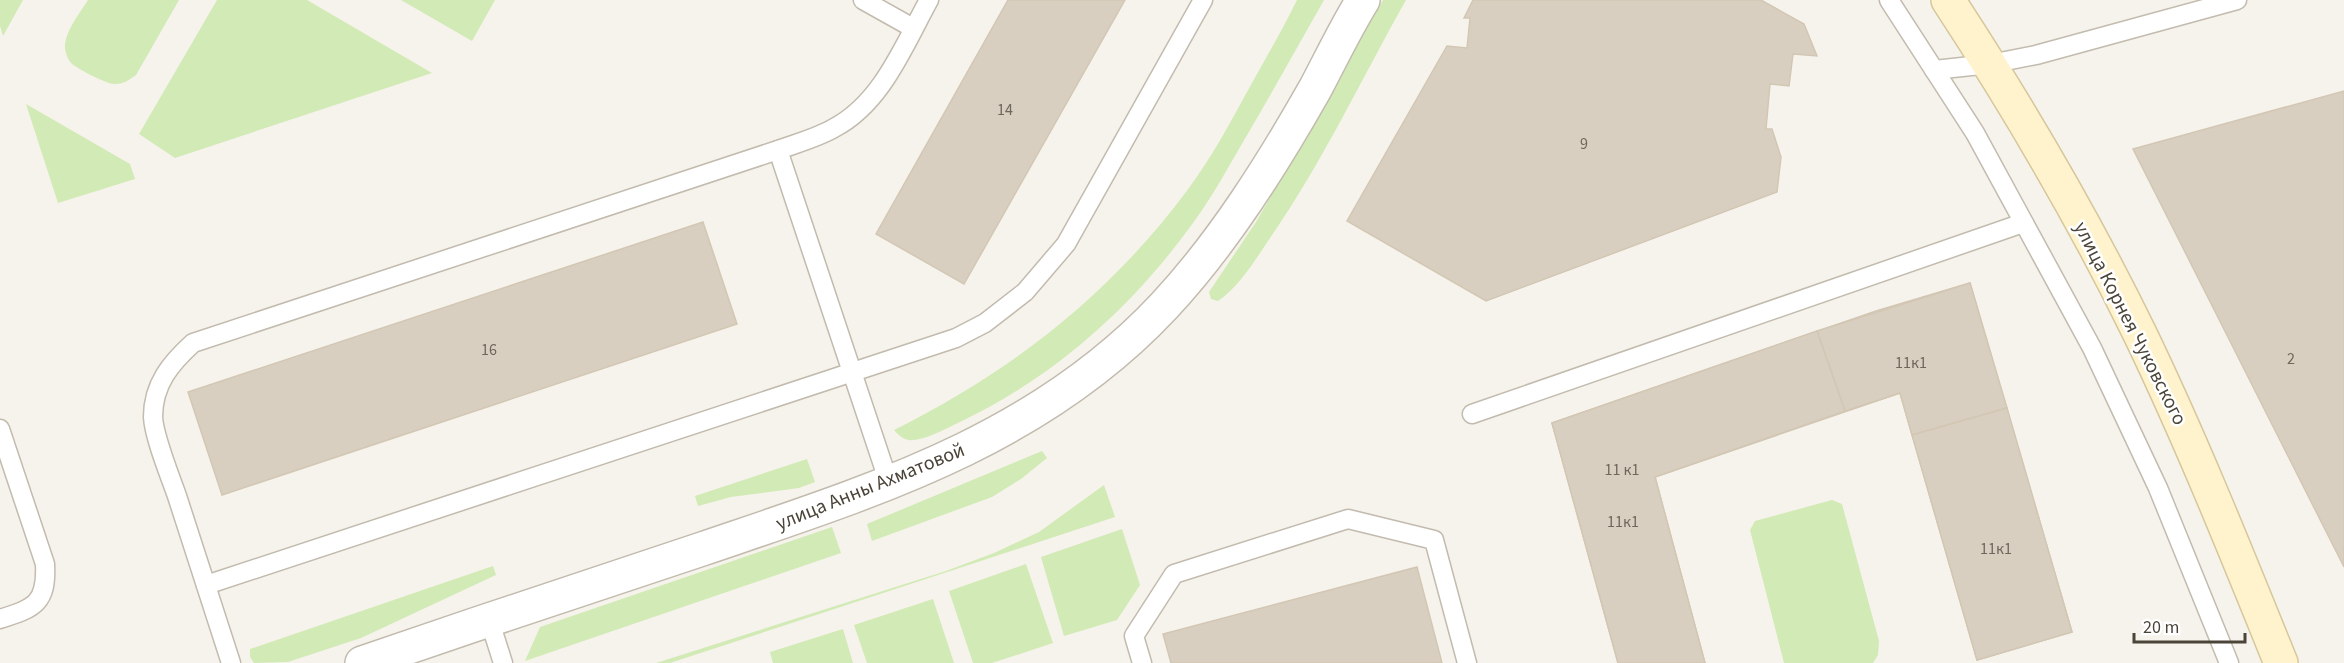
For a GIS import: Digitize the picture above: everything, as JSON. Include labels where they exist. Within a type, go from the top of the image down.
[{"type":"street","name":"улица Анны Ахматовой","points":[[362,663],[819,510],[889,483],[996,435],[1034,413],[1087,377],[1128,342],[1166,304],[1208,253],[1247,199],[1311,96],[1351,14],[1363,0]]},
{"type":"street","name":"улица Корнея Чуковского","points":[[1948,0],[1990,64],[2071,205],[2139,333],[2204,472],[2281,663]]},
{"type":"lane","points":[[863,0],[913,28]]},
{"type":"lane","points":[[231,663],[153,418],[160,382],[172,362],[194,343],[778,150],[835,128],[865,105],[880,87],[929,0]]},
{"type":"lane","points":[[206,585],[956,338],[985,323],[1025,292],[1066,244],[1203,0]]},
{"type":"lane","points":[[1889,0],[1975,133],[2092,348],[2158,488],[2229,663]]},
{"type":"lane","points":[[1934,70],[1990,64],[2036,55],[2237,0]]},
{"type":"lane","points":[[778,150],[889,483]]},
{"type":"lane","points":[[1472,414],[2024,223]]},
{"type":"lane","points":[[0,429],[45,564],[46,586],[38,601],[22,612],[0,619]]},
{"type":"lane","points":[[1142,663],[1134,636],[1174,574],[1347,519],[1434,540],[1467,663]]},
{"type":"lane","points":[[489,619],[503,663]]},
{"type":"green space","points":[[0,0],[23,0],[3,36],[0,26]]},
{"type":"green space","points":[[88,0],[179,0],[136,75],[129,80],[115,84],[76,67],[66,54],[67,35]]},
{"type":"green space","points":[[217,0],[307,0],[432,73],[175,158],[139,134]]},
{"type":"green space","points":[[401,0],[495,0],[472,41]]},
{"type":"green space","points":[[1297,0],[1324,0],[1211,196],[1167,257],[1143,285],[1089,337],[1029,383],[997,402],[922,439],[909,440],[897,434],[894,430],[979,382],[1018,356],[1092,296],[1126,263],[1158,227],[1205,165]]},
{"type":"green space","points":[[1383,0],[1406,0],[1324,151],[1289,210],[1247,272],[1218,301],[1211,299],[1209,292],[1256,222]]},
{"type":"green space","points":[[26,104],[130,164],[135,179],[58,203]]},
{"type":"green space","points":[[1042,451],[1047,458],[1021,479],[992,497],[872,541],[867,524]]},
{"type":"green space","points":[[807,459],[815,482],[799,488],[731,497],[698,506],[695,496]]},
{"type":"green space","points":[[1104,485],[1115,517],[670,663],[656,663],[946,571],[994,553],[1039,532]]},
{"type":"green space","points":[[1832,500],[1842,504],[1879,641],[1878,655],[1873,663],[1784,663],[1750,530],[1755,521]]},
{"type":"green space","points":[[832,527],[841,553],[525,661],[540,627]]},
{"type":"green space","points":[[1122,529],[1140,585],[1117,620],[1064,636],[1041,557]]},
{"type":"green space","points":[[1026,564],[1053,643],[992,663],[973,663],[949,591]]},
{"type":"green space","points":[[493,566],[496,575],[361,638],[288,662],[254,663],[250,657],[250,649]]},
{"type":"green space","points":[[933,599],[954,663],[867,663],[854,625]]},
{"type":"green space","points":[[843,629],[853,663],[773,663],[770,652]]},
{"type":"building","points":[[1008,0],[1125,0],[964,284],[876,234]]},
{"type":"building","points":[[1473,0],[1761,0],[1804,24],[1817,56],[1793,54],[1789,86],[1770,84],[1766,129],[1772,129],[1781,157],[1777,192],[1486,301],[1347,221],[1447,46],[1467,48],[1470,18],[1464,18]]},
{"type":"building","points":[[2344,91],[2344,567],[2133,149]]},
{"type":"building","points":[[703,222],[737,324],[222,495],[188,392]]},
{"type":"building","points":[[1970,283],[2072,632],[1977,660],[1900,393],[1655,477],[1705,663],[1618,663],[1552,423],[1876,311]]},
{"type":"building","points":[[1970,283],[2007,408],[1912,435],[1900,393],[1845,411],[1817,331]]},
{"type":"building","points":[[1817,331],[1845,411],[1655,477],[1705,663],[1618,663],[1552,423]]},
{"type":"building","points":[[2007,408],[2072,632],[1977,660],[1912,435]]},
{"type":"building","points":[[1417,567],[1442,663],[1171,663],[1163,634]]}]
